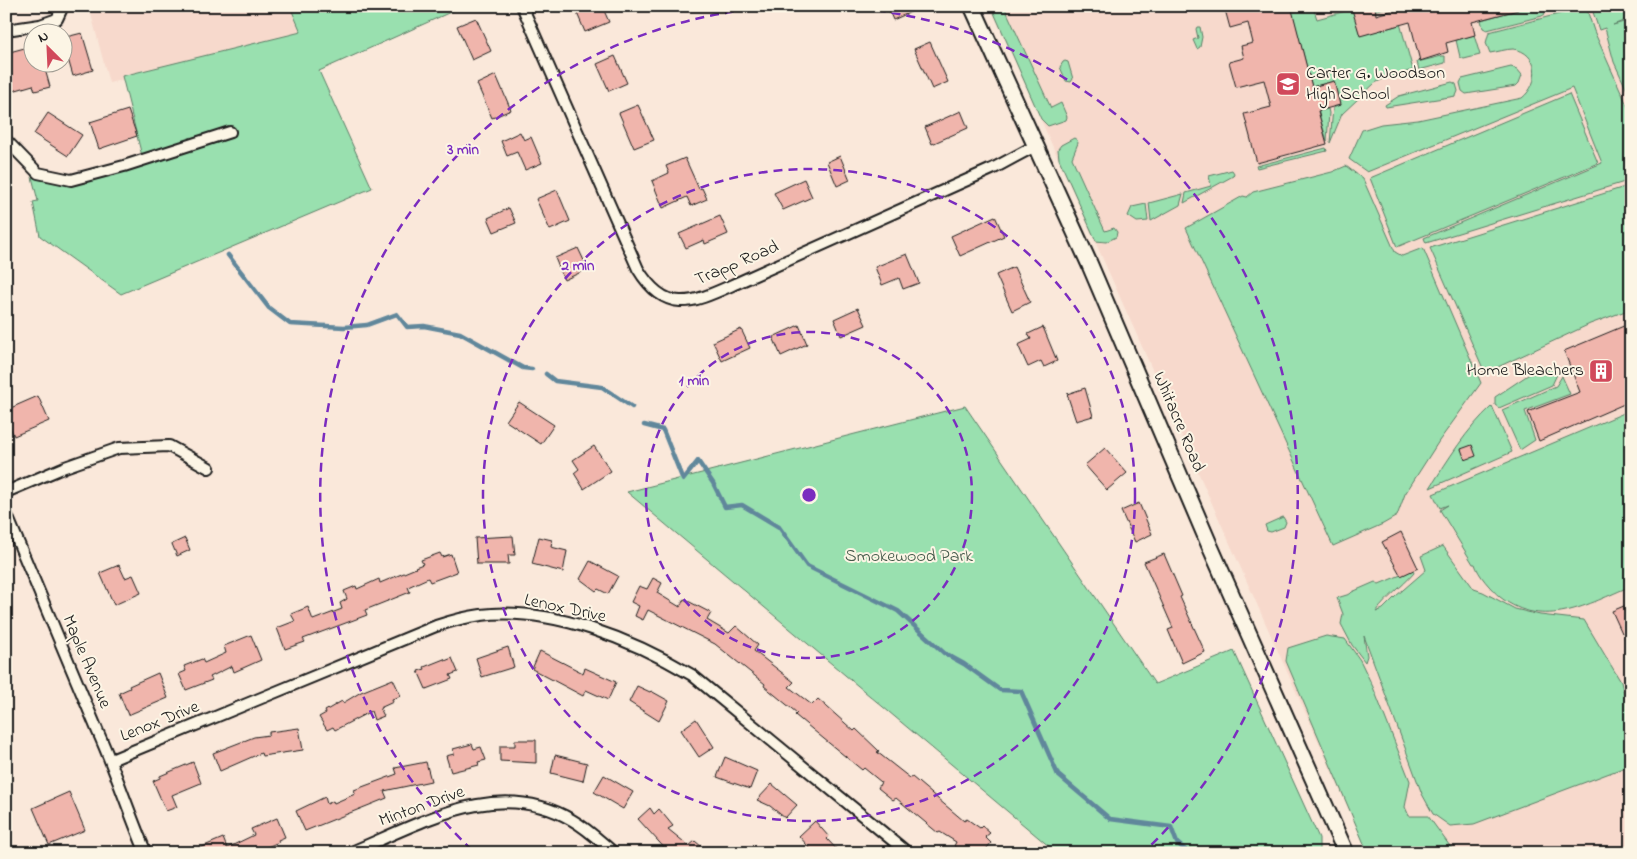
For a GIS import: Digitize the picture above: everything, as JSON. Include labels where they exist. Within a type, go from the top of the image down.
[{"type":"street","points":[[6,30],[40,26],[56,19],[63,6]]},
{"type":"street","name":"Trapp Road","points":[[522,6],[638,269],[656,292],[666,298],[678,301],[700,299],[994,168],[1035,146]]},
{"type":"street","name":"Whitacre Road","points":[[972,6],[1089,263],[1212,551],[1346,853]]},
{"type":"street","points":[[6,140],[38,173],[71,180],[124,166],[230,132]]},
{"type":"street","points":[[6,492],[65,467],[119,448],[169,446],[209,468]]},
{"type":"street","name":"Maple Avenue","points":[[6,513],[111,760],[146,853]]},
{"type":"street","name":"Lenox Drive","points":[[111,760],[436,626],[457,619],[482,615],[531,616],[604,633],[634,644],[692,675],[908,853]]},
{"type":"street","name":"Minton Drive","points":[[349,853],[454,810],[480,803],[497,802],[516,802],[557,812],[584,828],[614,853]]},
{"type":"shaded area","points":[[89,6],[291,6],[303,34],[109,83]]},
{"type":"shaded area","points":[[990,6],[1631,6],[1631,853],[1368,853]]},
{"type":"green space","points":[[303,6],[464,6],[319,71],[372,188],[121,294],[40,236],[33,202],[38,201],[29,165],[62,178],[143,160],[122,76],[301,32],[292,11]]},
{"type":"green space","points":[[991,6],[1004,6],[1051,108],[1061,103],[1067,117],[1066,120],[1048,126],[1041,119]]},
{"type":"green space","points":[[1364,6],[1395,6],[1367,12],[1368,18],[1356,21],[1360,35],[1396,26],[1396,9],[1413,70],[1375,83],[1342,114],[1330,143],[1333,108],[1340,105],[1334,81],[1312,87],[1292,12],[1313,7],[1317,19]]},
{"type":"green space","points":[[1530,6],[1543,6],[1545,14],[1487,30],[1483,28],[1481,20]]},
{"type":"green space","points":[[1591,6],[1631,6],[1631,18],[1613,25],[1631,20],[1631,99],[1614,62],[1605,28],[1599,30]]},
{"type":"green space","points":[[1586,7],[1594,31],[1631,114],[1631,180],[1426,243],[1424,238],[1602,163],[1572,88],[1367,172],[1349,159],[1362,130],[1381,124],[1418,120],[1522,98],[1528,92],[1534,77],[1532,62],[1522,51],[1513,49],[1490,53],[1486,43],[1489,32]]},
{"type":"green space","points":[[1197,27],[1200,27],[1202,37],[1200,47],[1197,49],[1193,40],[1198,38]]},
{"type":"green space","points":[[1474,35],[1480,55],[1464,59],[1460,57],[1456,40]]},
{"type":"green space","points":[[1445,56],[1445,63],[1419,70],[1417,62]]},
{"type":"green space","points":[[1065,61],[1068,62],[1073,79],[1071,82],[1066,81],[1060,67]]},
{"type":"green space","points":[[1511,67],[1517,69],[1522,75],[1516,86],[1466,94],[1462,91],[1460,83],[1462,79]]},
{"type":"green space","points":[[1452,82],[1456,84],[1458,91],[1456,96],[1386,107],[1385,105],[1399,96]]},
{"type":"green space","points":[[1569,94],[1598,163],[1397,247],[1370,178]]},
{"type":"green space","points":[[1328,109],[1329,113],[1327,141],[1318,111]]},
{"type":"green space","points":[[1074,138],[1078,143],[1072,158],[1105,231],[1114,228],[1117,232],[1116,237],[1106,242],[1096,241],[1059,159],[1058,149],[1061,145]]},
{"type":"green space","points":[[1326,148],[1327,151],[1257,168],[1256,166]]},
{"type":"green space","points":[[1346,166],[1363,179],[1395,252],[1402,256],[1423,248],[1481,383],[1439,441],[1405,494],[1397,516],[1333,546],[1186,228],[1243,196],[1247,197],[1253,192],[1332,172]]},
{"type":"green space","points":[[1232,170],[1233,176],[1184,203],[1186,193],[1211,186],[1209,176]]},
{"type":"green space","points":[[1631,185],[1631,309],[1590,324],[1485,373],[1430,248]]},
{"type":"green space","points":[[1183,194],[1180,205],[1151,221],[1149,203]]},
{"type":"green space","points":[[1146,204],[1148,221],[1137,222],[1128,216],[1132,207]]},
{"type":"green space","points":[[1537,369],[1559,370],[1552,385],[1499,408],[1495,405],[1495,397]]},
{"type":"green space","points":[[1562,376],[1570,394],[1525,411],[1535,440],[1520,450],[1502,410],[1556,386]]},
{"type":"green space","name":"Smokewood Park","points":[[965,406],[1155,684],[1234,651],[1319,838],[1319,850],[1317,853],[1057,853],[627,492]]},
{"type":"green space","points":[[1492,406],[1512,452],[1430,488],[1466,435]]},
{"type":"green space","points":[[1631,410],[1631,586],[1582,606],[1566,611],[1549,613],[1533,612],[1516,607],[1500,597],[1482,577],[1475,564],[1473,564],[1440,510],[1448,505],[1440,508],[1433,494]]},
{"type":"green space","points":[[1283,517],[1286,522],[1284,527],[1271,532],[1267,531],[1265,525]]},
{"type":"green space","points":[[1443,546],[1474,589],[1515,609],[1540,615],[1584,620],[1621,682],[1631,720],[1631,765],[1474,824],[1450,826],[1433,814],[1422,794],[1364,636],[1367,656],[1365,662],[1352,645],[1341,624],[1343,614],[1337,598],[1375,582],[1379,584],[1413,570],[1414,573],[1376,612],[1383,609],[1426,570],[1421,556]]},
{"type":"green space","points":[[1631,634],[1631,657],[1624,637]]},
{"type":"green space","points":[[1326,636],[1345,639],[1360,660],[1373,687],[1410,781],[1405,807],[1409,816],[1428,816],[1452,849],[1451,853],[1368,853],[1286,661],[1288,648]]},
{"type":"building","points":[[574,6],[602,6],[609,22],[585,32]]},
{"type":"building","points":[[887,6],[924,6],[893,20]]},
{"type":"building","name":"Carter G. Woodson High School","points":[[1224,6],[1291,6],[1312,87],[1334,81],[1340,105],[1318,111],[1327,144],[1257,163],[1244,114],[1271,107],[1264,80],[1236,87],[1229,62],[1244,58],[1241,46],[1253,43],[1248,23],[1230,28]]},
{"type":"building","name":"Carter G. Woodson High School","points":[[1351,6],[1375,6],[1376,15],[1407,6],[1517,6],[1518,10],[1472,22],[1475,35],[1446,43],[1448,52],[1420,61],[1410,22],[1360,36]]},
{"type":"building","points":[[476,18],[491,51],[472,60],[457,26]]},
{"type":"building","points":[[82,33],[93,70],[73,76],[72,72],[72,36]]},
{"type":"building","points":[[930,42],[948,82],[932,89],[914,49]]},
{"type":"building","points":[[22,49],[22,72],[46,72],[50,87],[35,91],[33,85],[6,93],[6,53]]},
{"type":"building","points":[[615,56],[627,83],[609,91],[597,64]]},
{"type":"building","points":[[496,75],[511,110],[492,118],[477,84]]},
{"type":"building","points":[[638,105],[654,140],[634,148],[619,113]]},
{"type":"building","points":[[128,110],[137,136],[99,149],[90,122]]},
{"type":"building","points":[[961,111],[968,128],[932,144],[925,127]]},
{"type":"building","points":[[48,113],[82,135],[68,156],[34,134]]},
{"type":"building","points":[[520,132],[524,140],[531,137],[542,163],[525,170],[517,152],[507,156],[501,141]]},
{"type":"building","points":[[840,156],[850,180],[837,186],[827,162]]},
{"type":"building","points":[[685,158],[699,189],[702,188],[707,199],[691,206],[687,197],[663,208],[652,181],[669,173],[666,166]]},
{"type":"building","points":[[804,179],[812,197],[783,210],[774,193]]},
{"type":"building","points":[[557,190],[570,221],[550,230],[536,199]]},
{"type":"building","points":[[509,208],[516,223],[494,232],[488,218]]},
{"type":"building","points":[[720,216],[728,234],[705,244],[704,240],[686,248],[679,234]]},
{"type":"building","points":[[995,216],[1004,236],[960,256],[951,236]]},
{"type":"building","points":[[578,248],[588,269],[564,280],[555,258]]},
{"type":"building","points":[[907,254],[919,283],[903,289],[899,278],[882,285],[875,267]]},
{"type":"building","points":[[1014,267],[1030,302],[1012,311],[996,275]]},
{"type":"building","points":[[858,308],[866,325],[841,336],[834,319]]},
{"type":"building","name":"Home Bleachers","points":[[1631,323],[1631,401],[1539,441],[1528,412],[1580,392],[1564,351]]},
{"type":"building","points":[[799,325],[807,344],[781,356],[773,337]]},
{"type":"building","points":[[1043,327],[1057,361],[1044,367],[1041,361],[1028,367],[1018,345],[1031,339],[1028,334]]},
{"type":"building","points":[[741,329],[750,348],[722,361],[713,342]]},
{"type":"building","points":[[1085,388],[1093,416],[1076,421],[1067,394]]},
{"type":"building","points":[[38,396],[49,421],[14,436],[6,418],[6,410]]},
{"type":"building","points":[[519,402],[554,425],[541,444],[506,421]]},
{"type":"building","points":[[1472,445],[1476,456],[1465,460],[1461,449]]},
{"type":"building","points":[[594,446],[611,471],[584,489],[574,473],[579,469],[573,460]]},
{"type":"building","points":[[1105,448],[1127,473],[1107,490],[1085,465]]},
{"type":"building","points":[[1139,503],[1152,534],[1135,542],[1121,511]]},
{"type":"building","points":[[1401,532],[1418,568],[1401,576],[1382,542]]},
{"type":"building","points":[[513,536],[515,555],[508,555],[509,564],[477,564],[475,538]]},
{"type":"building","points":[[539,537],[552,540],[551,547],[567,551],[563,572],[532,564]]},
{"type":"building","points":[[185,538],[190,550],[177,556],[172,544]]},
{"type":"building","points":[[440,553],[442,557],[451,554],[457,572],[430,582],[428,578],[408,587],[410,592],[365,610],[367,615],[303,639],[305,642],[285,649],[277,628],[295,621],[291,614],[308,607],[313,620],[342,609],[340,603],[347,599],[344,591],[356,586],[357,589],[379,579],[380,583],[416,568],[423,564],[421,560]]},
{"type":"building","points":[[1164,554],[1182,596],[1180,597],[1205,652],[1182,663],[1168,630],[1173,628],[1144,562]]},
{"type":"building","points":[[590,561],[618,576],[608,594],[598,589],[596,591],[580,579]]},
{"type":"building","points":[[119,565],[125,578],[133,575],[141,593],[114,605],[100,573]]},
{"type":"building","points":[[653,578],[662,583],[657,593],[680,607],[684,599],[711,613],[707,620],[729,633],[736,626],[758,645],[754,651],[794,682],[789,687],[812,705],[818,699],[854,731],[856,729],[879,751],[877,752],[910,778],[912,777],[964,821],[967,819],[980,828],[982,826],[990,833],[985,837],[991,843],[983,853],[962,853],[954,846],[956,842],[940,832],[938,833],[896,798],[893,800],[878,788],[881,782],[864,768],[862,770],[795,715],[797,713],[764,686],[765,684],[715,644],[648,610],[643,620],[635,616],[639,606],[631,602],[639,586],[647,589]]},
{"type":"building","points":[[1631,603],[1631,629],[1622,633],[1612,611]]},
{"type":"building","points":[[251,635],[261,660],[234,672],[232,666],[210,677],[212,680],[186,690],[179,674],[186,671],[184,666],[202,659],[204,663],[226,653],[224,646]]},
{"type":"building","points":[[508,647],[514,667],[482,677],[476,658]]},
{"type":"building","points":[[540,651],[583,673],[585,668],[616,682],[608,700],[586,690],[583,696],[532,669]]},
{"type":"building","points":[[452,658],[458,672],[450,675],[452,679],[426,689],[418,671],[444,659],[445,661]]},
{"type":"building","points":[[158,673],[168,698],[128,715],[119,693],[130,688],[129,686]]},
{"type":"building","points":[[393,679],[401,696],[392,699],[393,702],[380,708],[384,716],[374,720],[371,711],[335,730],[333,727],[327,730],[319,717],[326,713],[325,711],[361,692]]},
{"type":"building","points":[[637,686],[669,701],[659,721],[629,702]]},
{"type":"building","points":[[696,719],[714,747],[699,757],[681,730]]},
{"type":"building","points":[[299,728],[303,750],[262,756],[261,753],[220,771],[213,753],[254,737],[269,735],[269,732]]},
{"type":"building","points":[[515,740],[536,740],[536,763],[500,761],[500,746],[515,746]]},
{"type":"building","points":[[472,744],[474,749],[481,747],[486,760],[478,762],[479,765],[451,772],[446,756],[454,754],[453,749]]},
{"type":"building","points":[[555,755],[587,763],[583,781],[551,773]]},
{"type":"building","points":[[725,757],[757,771],[750,789],[717,777]]},
{"type":"building","points":[[193,762],[201,783],[172,795],[177,807],[166,811],[153,781],[160,778],[160,776]]},
{"type":"building","points":[[426,762],[431,781],[384,791],[387,798],[305,831],[296,811],[325,797],[327,804],[333,801],[334,803],[355,794],[354,790],[397,774],[395,768]]},
{"type":"building","points":[[604,775],[633,792],[623,809],[594,792]]},
{"type":"building","points":[[772,784],[797,805],[785,818],[770,806],[757,800]]},
{"type":"building","points":[[69,792],[85,830],[49,845],[33,808]]},
{"type":"building","points":[[650,808],[654,814],[659,809],[673,826],[668,829],[689,846],[695,841],[709,853],[669,853],[638,819]]},
{"type":"building","points":[[277,818],[285,837],[278,840],[279,842],[260,850],[262,853],[188,853],[223,838],[227,848],[254,835],[251,829]]},
{"type":"building","points":[[815,821],[829,837],[827,839],[840,853],[814,853],[799,836]]},
{"type":"waterway","points":[[228,255],[269,308],[290,324],[344,327],[367,325],[397,314],[407,327],[424,326],[460,333],[523,368],[532,369]]},
{"type":"waterway","points":[[546,374],[555,381],[602,387],[632,407]]},
{"type":"waterway","points":[[644,425],[663,430],[683,480],[698,461],[713,483],[725,507],[742,505],[779,527],[807,566],[898,611],[944,653],[964,664],[1000,690],[1021,691],[1058,775],[1110,819],[1171,827],[1177,843],[1189,853]]},
{"type":"place","name":"Carter G. Woodson High School","points":[[1288,84]]},
{"type":"place","name":"Home Bleachers","points":[[1601,371]]}]
